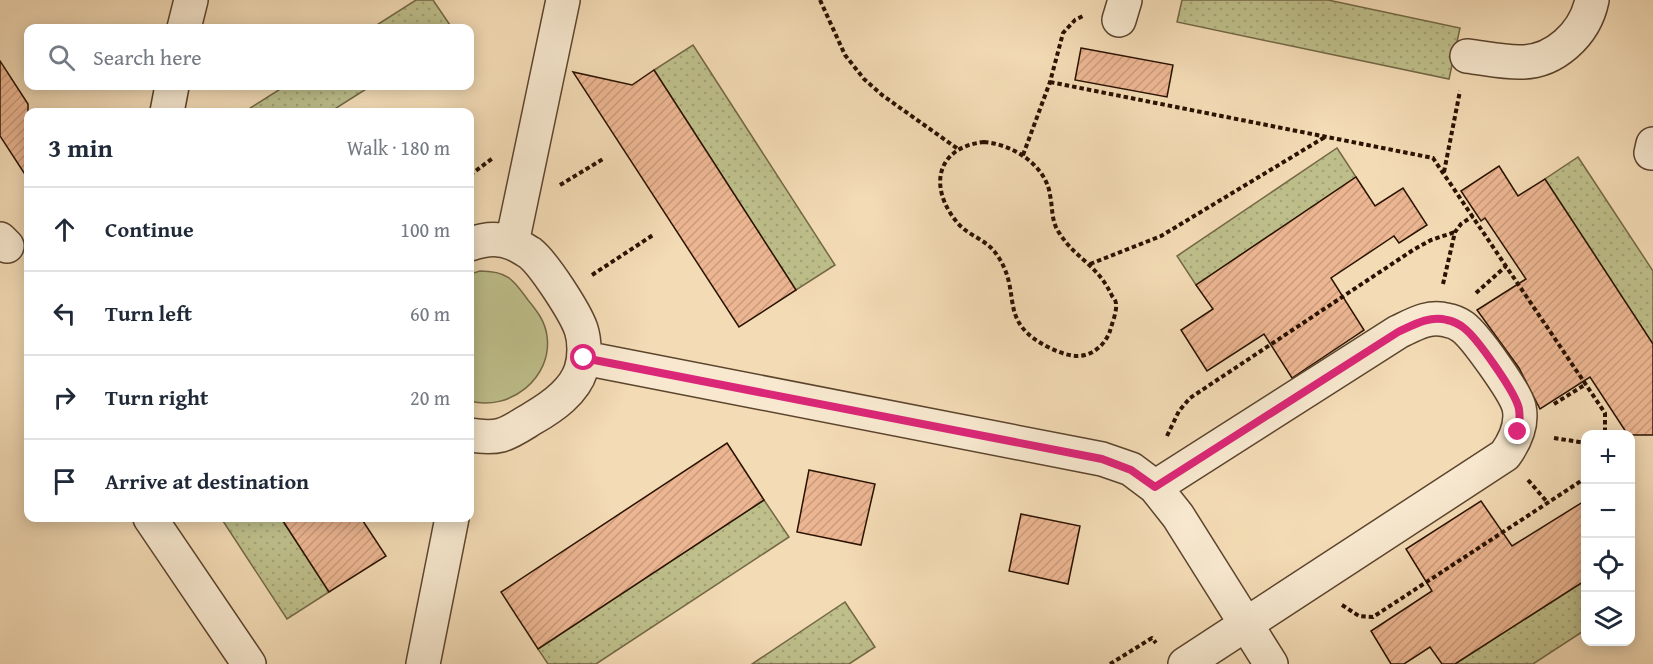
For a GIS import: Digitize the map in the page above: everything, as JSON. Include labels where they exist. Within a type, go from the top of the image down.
[{"type":"street","points":[[185,24],[190,0]]},
{"type":"street","points":[[512,243],[563,0]]},
{"type":"street","points":[[1467,56],[1520,63],[1539,59],[1557,51],[1573,39],[1583,23],[1583,2]]},
{"type":"street","points":[[167,108],[171,90]]},
{"type":"street","points":[[474,242],[498,239],[512,243],[530,253],[572,310],[581,330],[584,358],[580,372],[569,391],[541,413],[506,434],[490,438],[474,436]]},
{"type":"street","points":[[1159,484],[1398,332],[1430,319],[1446,320],[1462,326],[1472,336],[1511,391],[1519,407],[1520,424],[1515,441],[1505,455],[1185,664]]},
{"type":"street","points":[[584,358],[1102,459],[1131,470],[1159,484],[1271,664]]},
{"type":"street","points":[[153,522],[249,664]]},
{"type":"street","points":[[423,664],[451,522]]},
{"type":"path","points":[[820,0],[845,56],[864,79],[882,95],[958,149]]},
{"type":"path","points":[[1023,155],[1050,82],[1063,33],[1068,26],[1086,15],[1122,10]]},
{"type":"path","points":[[1444,173],[1467,56]]},
{"type":"path","points":[[1050,82],[1434,158],[1605,413],[1605,430]]},
{"type":"path","points":[[1090,264],[1161,236],[1326,136]]},
{"type":"path","points":[[998,143],[1023,155],[1044,180],[1050,194],[1051,212],[1056,229],[1074,252],[1090,264],[1103,279],[1116,304],[1108,336],[1094,351],[1085,355],[1063,354],[1038,342],[1025,332],[1016,317],[1005,266],[995,251],[983,240],[968,233],[956,221],[945,203],[940,178],[944,165],[958,149],[970,144],[998,143]]},
{"type":"path","points":[[1436,319],[1452,239],[1461,224],[1473,216]]},
{"type":"path","points":[[1159,484],[1164,444],[1171,425],[1190,398],[1413,250],[1431,240],[1455,232]]},
{"type":"path","points":[[562,295],[653,235]]},
{"type":"path","points":[[1322,576],[1342,605],[1350,612],[1359,616],[1373,617],[1581,481]]},
{"type":"path","points":[[1110,664],[1152,638],[1158,646]]},
{"type":"green space","points":[[416,0],[433,0],[449,24],[378,24]]},
{"type":"green space","points":[[1182,0],[1328,0],[1460,28],[1449,79],[1177,22]]},
{"type":"green space","points":[[693,45],[835,265],[796,290],[654,70]]},
{"type":"green space","points":[[279,90],[365,90],[336,108],[250,108]]},
{"type":"green space","points":[[1337,148],[1356,177],[1196,285],[1177,256]]},
{"type":"green space","points":[[1578,157],[1653,271],[1653,344],[1545,179]]},
{"type":"green space","points":[[489,271],[503,275],[513,282],[540,316],[547,336],[547,351],[536,378],[513,396],[485,403],[474,402],[474,273]]},
{"type":"green space","points":[[764,500],[789,537],[596,664],[548,664],[538,649]]},
{"type":"green space","points":[[224,522],[284,522],[329,592],[287,619]]},
{"type":"green space","points":[[1581,583],[1581,633],[1533,664],[1455,664]]},
{"type":"green space","points":[[845,602],[875,647],[849,664],[752,664]]},
{"type":"building","points":[[1081,48],[1173,65],[1167,97],[1075,80]]},
{"type":"building","points":[[0,61],[28,104],[28,108],[24,108],[24,173],[0,136]]},
{"type":"building","points":[[654,70],[796,290],[739,327],[573,72],[632,85]]},
{"type":"building","points":[[1499,166],[1518,196],[1545,179],[1653,344],[1653,435],[1635,435],[1635,430],[1625,430],[1590,377],[1540,409],[1519,368],[1477,310],[1526,279],[1485,218],[1481,221],[1461,191]]},
{"type":"building","points":[[1356,177],[1375,206],[1403,188],[1427,225],[1399,243],[1394,236],[1331,278],[1364,330],[1292,378],[1264,334],[1207,371],[1181,330],[1213,309],[1196,285]]},
{"type":"building","points":[[727,443],[764,500],[538,649],[501,592]]},
{"type":"building","points":[[809,470],[875,484],[861,545],[797,532]]},
{"type":"building","points":[[1481,501],[1512,546],[1581,503],[1581,583],[1455,664],[1442,664],[1430,647],[1404,664],[1391,664],[1371,631],[1432,591],[1406,549]]},
{"type":"building","points":[[1021,514],[1080,526],[1068,584],[1009,571]]},
{"type":"building","points":[[284,522],[364,522],[386,556],[329,592]]},
{"type":"route","points":[[584,358],[1102,459],[1131,470],[1155,487],[1398,332],[1430,319],[1446,320],[1462,326],[1472,336],[1511,391],[1519,407],[1518,432]]}]
